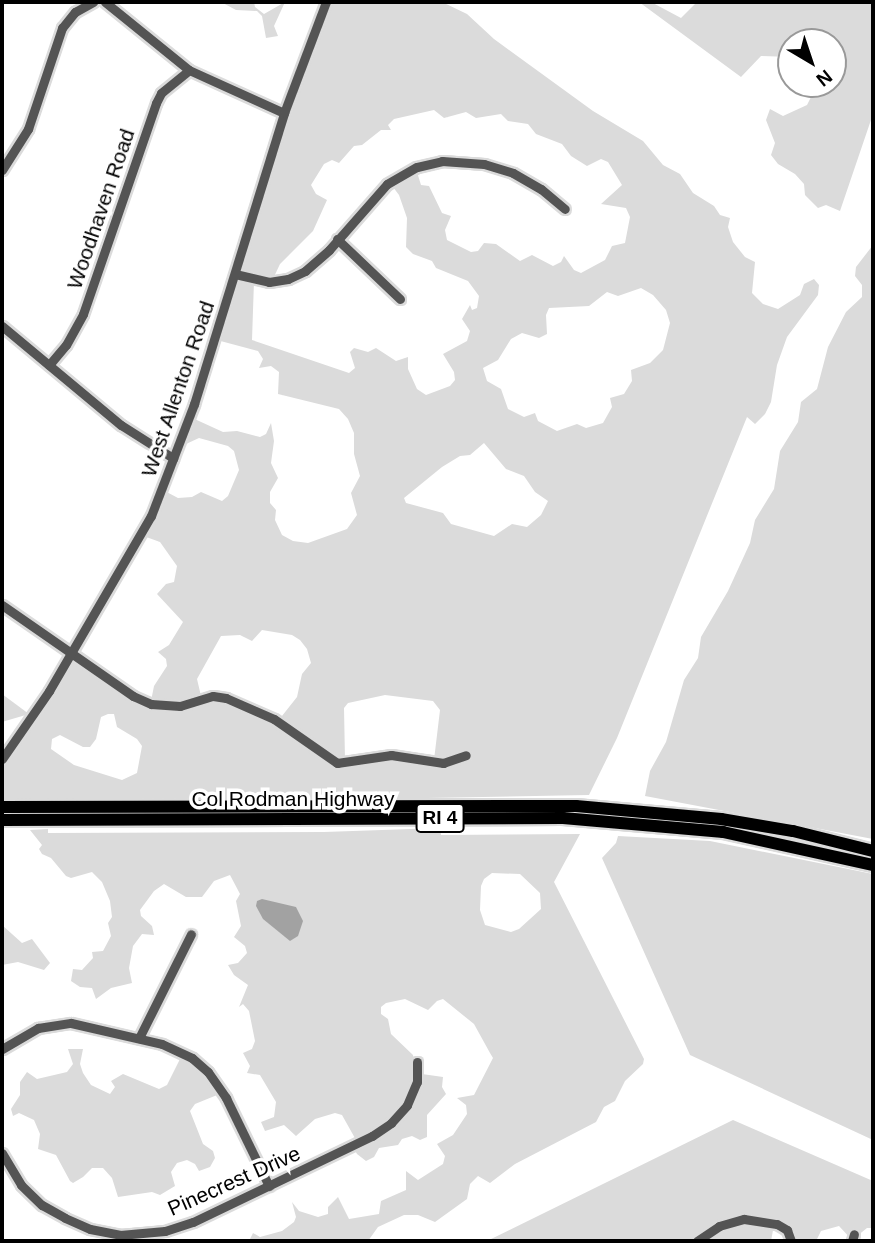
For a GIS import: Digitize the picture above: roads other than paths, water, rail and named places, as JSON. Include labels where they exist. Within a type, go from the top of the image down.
[{"type":"highway","name":"Col Rodman Highway","points":[[2,807],[576,806],[721,819],[793,831],[873,851]]},
{"type":"highway","name":"Col Rodman Highway","points":[[2,820],[563,818],[723,832],[873,864]]},
{"type":"street","points":[[2,170],[28,129],[62,28],[75,12],[93,2]]},
{"type":"street","points":[[106,2],[189,70],[284,113]]},
{"type":"street","name":"West Allenton Road","points":[[2,759],[72,653],[151,516],[235,274],[284,113],[326,2]]},
{"type":"street","name":"Woodhaven Road","points":[[48,365],[66,345],[83,314],[156,103],[161,93],[189,70]]},
{"type":"street","points":[[235,274],[269,282],[288,279],[313,265],[387,184],[417,167],[442,161],[484,163],[513,173],[541,189],[565,209]]},
{"type":"street","points":[[337,239],[400,299]]},
{"type":"street","points":[[2,326],[121,425],[173,458]]},
{"type":"street","points":[[2,605],[132,696],[152,704],[180,706],[212,696],[255,709],[337,763],[391,755],[443,763],[466,755]]},
{"type":"street","points":[[139,1038],[191,934]]},
{"type":"street","points":[[2,1049],[28,1033],[58,1023],[81,1024],[139,1038],[180,1052],[208,1072],[226,1098],[269,1185]]},
{"type":"street","name":"Pinecrest Drive","points":[[2,1153],[21,1185],[41,1205],[77,1224],[120,1235],[150,1234],[180,1227],[372,1136],[391,1123],[413,1094],[417,1082],[417,1062]]},
{"type":"street","points":[[697,1241],[719,1226],[744,1219],[777,1224],[787,1230],[791,1241]]}]
